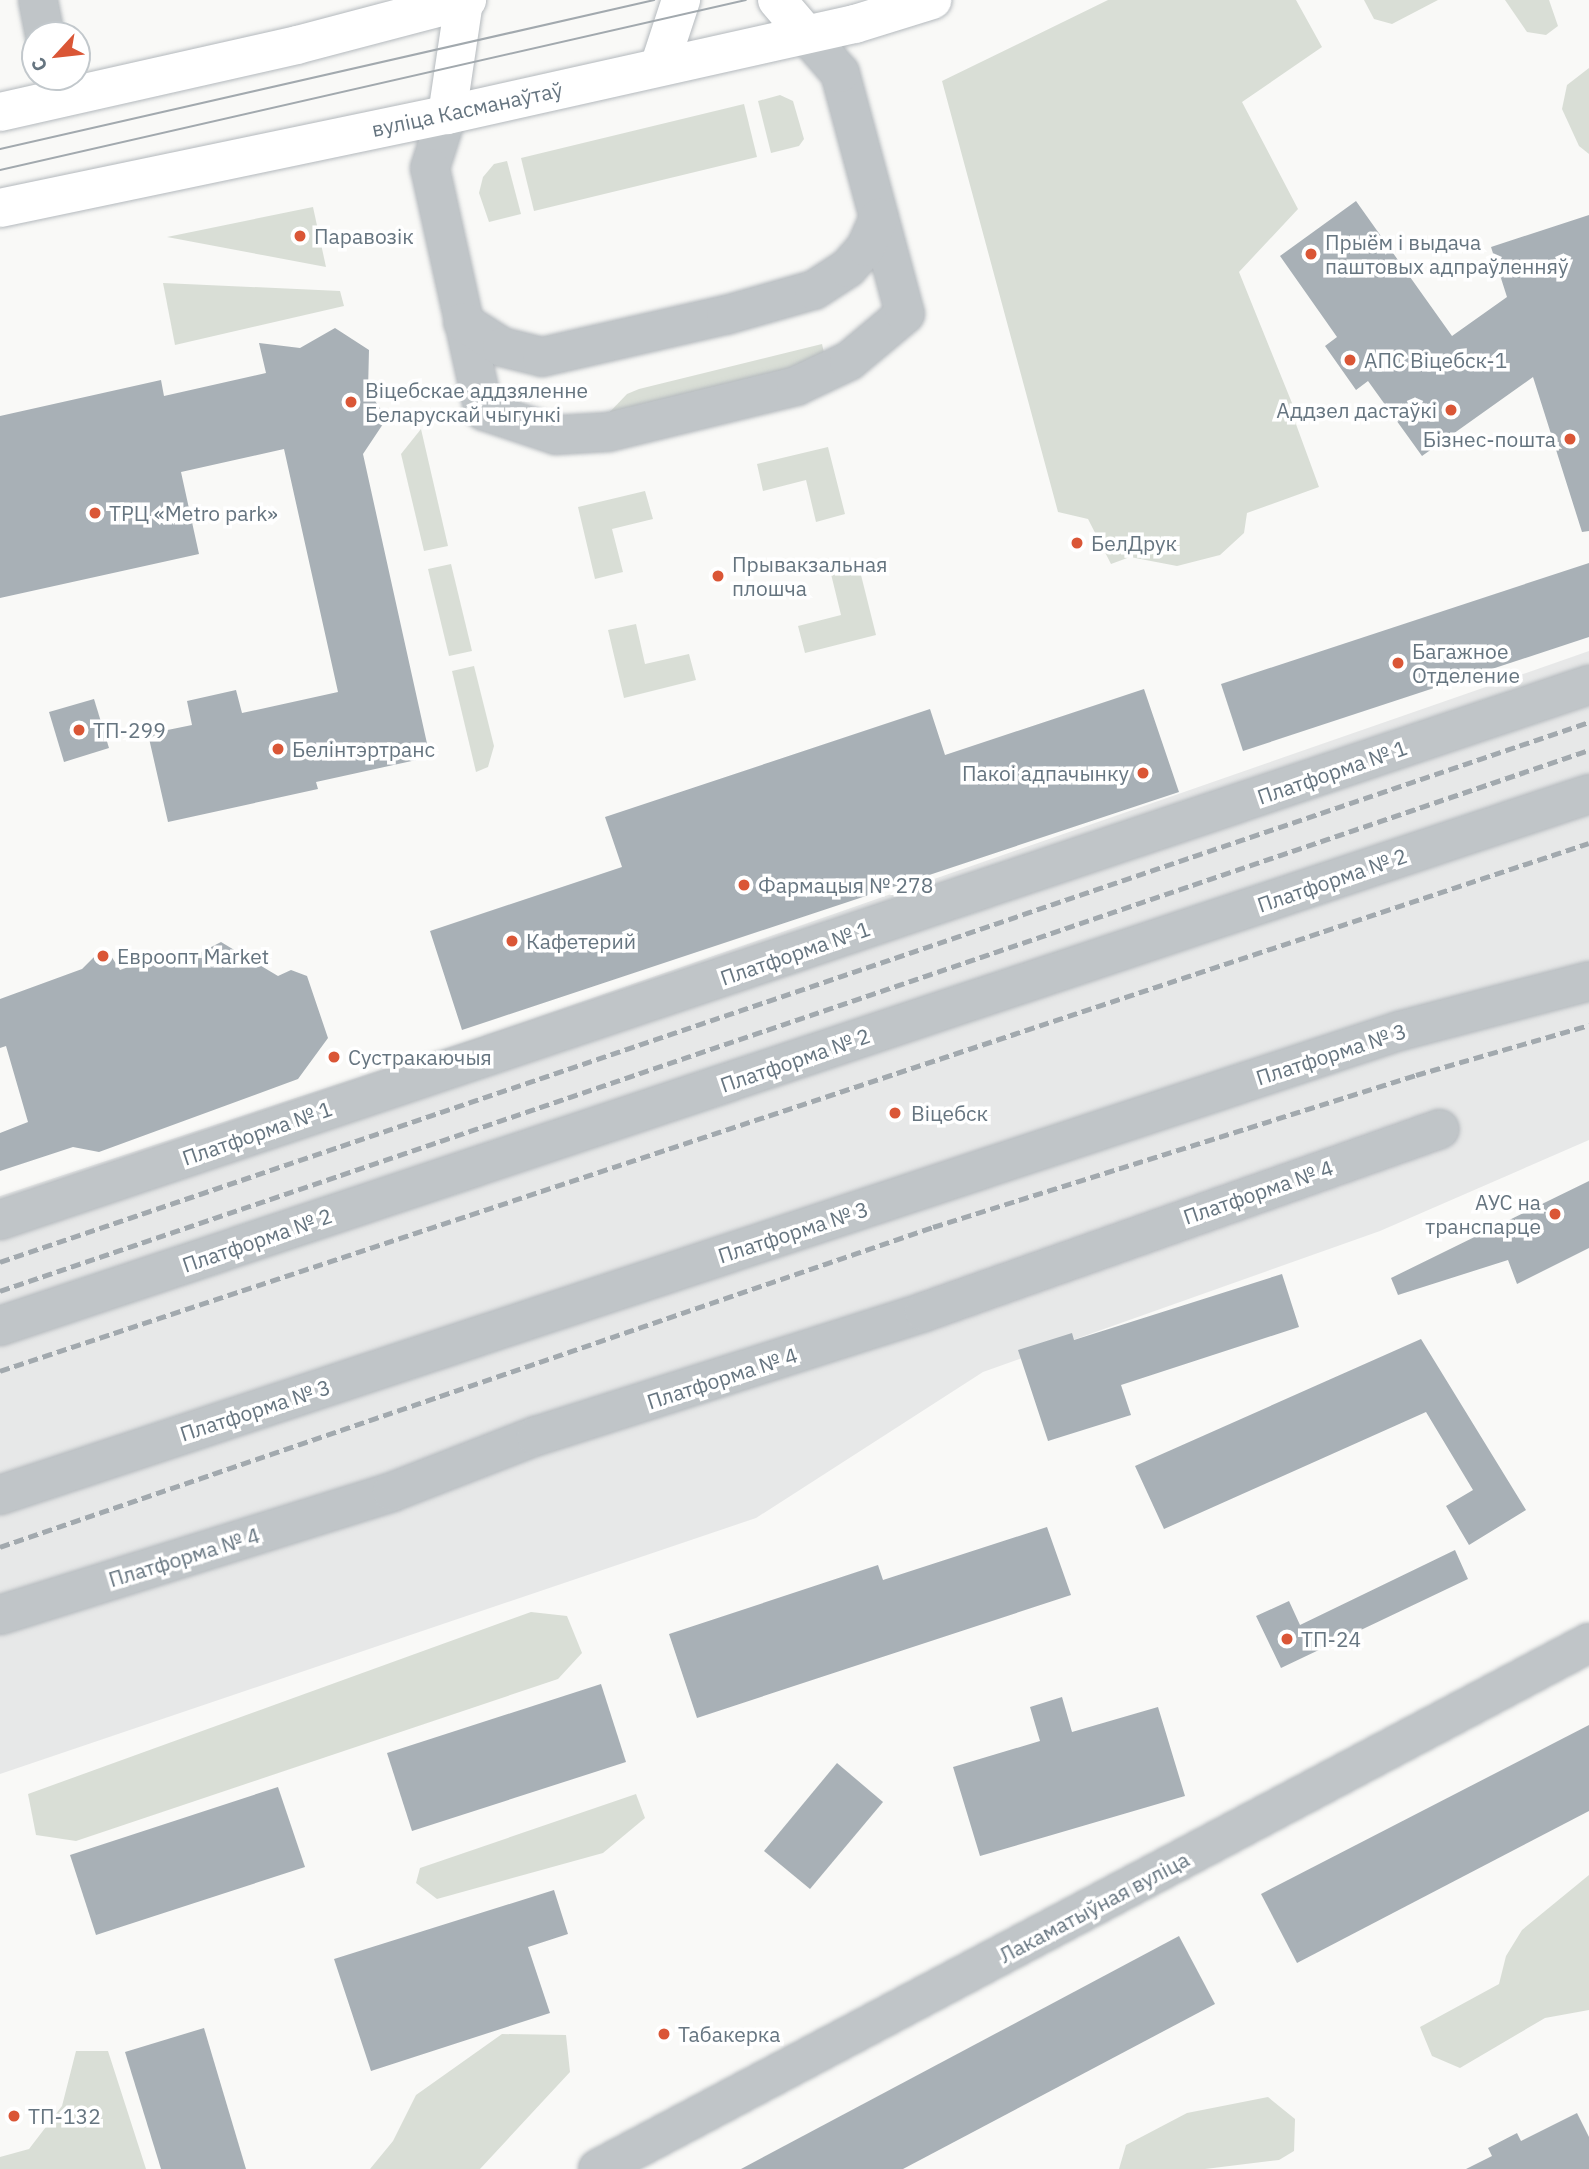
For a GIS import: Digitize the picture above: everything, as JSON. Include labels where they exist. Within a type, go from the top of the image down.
[{"type":"main road","points":[[91,81],[297,45],[465,0]]},
{"type":"main road","points":[[465,0],[489,106]]},
{"type":"main road","points":[[447,115],[465,0]]},
{"type":"main road","points":[[659,67],[681,0]]},
{"type":"main road","points":[[776,0],[806,34]]},
{"type":"main road","name":"вуліца Касманаўтаў","points":[[0,208],[489,106],[855,24],[932,0]]},
{"type":"main road","points":[[0,112],[47,91]]},
{"type":"street","points":[[38,0],[42,21]]},
{"type":"street","points":[[840,73],[855,24]]},
{"type":"street","points":[[447,115],[430,168],[484,411],[556,435],[608,432],[796,386],[849,361],[905,314],[840,73],[806,34]]},
{"type":"street","points":[[463,322],[502,347],[542,357],[726,315],[814,290],[848,268],[866,247],[879,218]]},
{"type":"street","name":"Платформа № 1","points":[[0,1220],[1589,685]]},
{"type":"street","name":"Платформа № 2","points":[[0,1326],[1589,794]]},
{"type":"street","name":"Платформа № 3","points":[[0,1495],[1399,1031],[1589,981]]},
{"type":"street","name":"Платформа № 4","points":[[0,1615],[393,1492],[536,1436],[924,1312],[1440,1129]]},
{"type":"street","name":"Лакаматыўная вуліца","points":[[598,2169],[1589,1643]]},
{"type":"shaded area","points":[[1108,0],[1296,0],[1322,47],[1242,102],[1298,209],[1239,272],[1296,413],[1293,416],[1319,487],[1247,513],[1244,533],[1220,555],[1177,566],[1130,557],[1111,564],[1088,519],[1058,512],[942,81]]},
{"type":"shaded area","points":[[1364,0],[1438,0],[1392,24],[1374,19]]},
{"type":"shaded area","points":[[1505,0],[1549,0],[1558,26],[1546,35],[1527,32]]},
{"type":"shaded area","points":[[1589,68],[1589,154],[1579,146],[1562,109],[1567,85]]},
{"type":"shaded area","points":[[780,95],[793,101],[804,139],[799,146],[771,153],[758,101]]},
{"type":"shaded area","points":[[744,104],[757,157],[534,211],[521,158]]},
{"type":"shaded area","points":[[507,161],[521,214],[489,222],[479,193],[483,177],[494,164]]},
{"type":"shaded area","points":[[313,207],[326,267],[167,237]]},
{"type":"shaded area","points":[[163,283],[340,291],[344,306],[175,345]]},
{"type":"shaded area","points":[[822,344],[825,357],[808,367],[605,417],[627,394],[639,389]]},
{"type":"shaded area","points":[[421,429],[448,546],[424,551],[401,454]]},
{"type":"shaded area","points":[[828,447],[845,514],[816,522],[806,480],[763,491],[757,464]]},
{"type":"shaded area","points":[[645,491],[653,519],[612,529],[623,572],[595,579],[578,507]]},
{"type":"shaded area","points":[[451,564],[472,651],[449,656],[428,569]]},
{"type":"shaded area","points":[[859,567],[876,635],[805,653],[798,626],[841,615],[831,574]]},
{"type":"shaded area","points":[[636,624],[645,664],[689,654],[696,680],[624,698],[608,630]]},
{"type":"shaded area","points":[[1589,651],[1589,1140],[1380,1231],[983,1372],[756,1518],[0,1774],[0,1196],[492,1033]]},
{"type":"shaded area","points":[[474,666],[494,746],[488,767],[476,772],[452,671]]},
{"type":"shaded area","points":[[531,1612],[567,1616],[582,1653],[558,1679],[76,1841],[36,1835],[28,1794]]},
{"type":"shaded area","points":[[636,1794],[645,1818],[603,1853],[437,1899],[416,1883],[420,1868]]},
{"type":"shaded area","points":[[1589,1875],[1589,2010],[1545,2018],[1460,2068],[1432,2056],[1420,2027],[1499,1984],[1506,1956],[1522,1930]]},
{"type":"shaded area","points":[[502,2034],[566,2035],[570,2072],[480,2169],[370,2169],[393,2141],[416,2095]]},
{"type":"shaded area","points":[[76,2051],[108,2051],[146,2169],[0,2169],[0,2157],[29,2149],[62,2106]]},
{"type":"shaded area","points":[[1268,2097],[1295,2119],[1294,2151],[1279,2160],[1205,2169],[1119,2169],[1126,2145],[1187,2113]]},
{"type":"building","points":[[1356,201],[1452,336],[1507,297],[1491,247],[1589,215],[1589,531],[1582,532],[1533,377],[1422,456],[1368,381],[1356,390],[1325,346],[1337,337],[1280,256]]},
{"type":"building","points":[[335,328],[369,350],[368,391],[387,418],[363,454],[430,757],[316,782],[318,789],[168,822],[148,734],[192,725],[187,701],[236,690],[242,713],[338,692],[284,449],[181,472],[199,554],[0,598],[0,416],[161,380],[164,396],[266,373],[259,343],[300,348]]},
{"type":"building","name":"Багажное Отделение","points":[[1589,563],[1589,637],[1243,751],[1221,684]]},
{"type":"building","points":[[1144,689],[1179,792],[462,1030],[430,931],[622,867],[605,817],[930,709],[945,755]]},
{"type":"building","name":"ТП-299","points":[[94,699],[109,748],[64,762],[49,712]]},
{"type":"building","points":[[221,942],[278,976],[291,970],[307,976],[328,1038],[298,1079],[99,1152],[73,1147],[0,1171],[0,1133],[28,1122],[6,1046],[0,1048],[0,999],[82,969],[96,955],[111,956],[120,970],[156,957],[176,965]]},
{"type":"building","name":"АУС на транспарце","points":[[1589,1181],[1589,1248],[1517,1284],[1508,1260],[1398,1295],[1391,1278]]},
{"type":"building","points":[[1282,1274],[1299,1327],[1121,1385],[1131,1415],[1048,1441],[1018,1350],[1072,1333],[1074,1340]]},
{"type":"building","points":[[1421,1339],[1526,1510],[1469,1545],[1446,1506],[1473,1490],[1426,1412],[1164,1529],[1135,1466]]},
{"type":"building","points":[[1047,1527],[1071,1595],[697,1718],[669,1634],[878,1565],[883,1580]]},
{"type":"building","points":[[1455,1550],[1468,1579],[1281,1668],[1256,1616],[1289,1601],[1300,1625]]},
{"type":"building","points":[[601,1684],[626,1762],[412,1831],[387,1753]]},
{"type":"building","points":[[1062,1697],[1072,1732],[1158,1707],[1185,1796],[980,1856],[953,1767],[1040,1741],[1030,1707]]},
{"type":"building","points":[[1589,1725],[1589,1811],[1297,1963],[1261,1894]]},
{"type":"building","points":[[837,1763],[883,1802],[810,1889],[764,1851]]},
{"type":"building","points":[[278,1787],[305,1867],[96,1935],[70,1855]]},
{"type":"building","points":[[554,1890],[568,1934],[528,1947],[550,2013],[371,2071],[334,1959]]},
{"type":"building","points":[[1179,1936],[1215,2004],[903,2169],[741,2169]]},
{"type":"building","points":[[204,2028],[246,2169],[161,2169],[125,2052]]},
{"type":"building","points":[[1577,2113],[1589,2137],[1589,2169],[1466,2169],[1492,2156],[1488,2148],[1517,2133],[1521,2141]]},
{"type":"tram line","points":[[0,149],[654,0]]},
{"type":"tram line","points":[[0,170],[746,0]]},
{"type":"railway","points":[[0,1262],[1589,722]]},
{"type":"railway","points":[[0,1291],[1589,750]]},
{"type":"railway","points":[[0,1371],[1589,843]]},
{"type":"railway","points":[[0,1547],[933,1227],[1416,1075],[1589,1025]]},
{"type":"place","name":"Паравозік","points":[[300,236]]},
{"type":"place","name":"Прыём і выдача паштовых адпраўленняў","points":[[1311,254]]},
{"type":"place","name":"АПС Віцебск-1","points":[[1350,360]]},
{"type":"place","name":"Віцебскае аддзяленне Беларускай чыгункі","points":[[351,402]]},
{"type":"place","name":"Аддзел дастаўкі","points":[[1451,410]]},
{"type":"place","name":"Бізнес-пошта","points":[[1570,439]]},
{"type":"place","name":"ТРЦ «Metro park»","points":[[95,513]]},
{"type":"place","name":"БелДрук","points":[[1077,543]]},
{"type":"place","name":"Прывакзальная плошча","points":[[718,576]]},
{"type":"place","name":"Багажное Отделение","points":[[1398,663]]},
{"type":"place","name":"ТП-299","points":[[79,730]]},
{"type":"place","name":"Белінтэртранс","points":[[278,749]]},
{"type":"place","name":"Пакоі адпачынку","points":[[1143,773]]},
{"type":"place","name":"Фармацыя № 278","points":[[744,885]]},
{"type":"place","name":"Кафетерий","points":[[512,941]]},
{"type":"place","name":"Евроопт Market","points":[[103,956]]},
{"type":"place","name":"Сустракаючыя","points":[[334,1057]]},
{"type":"place","name":"Віцебск","points":[[895,1113]]},
{"type":"place","name":"АУС на транспарце","points":[[1555,1214]]},
{"type":"place","name":"ТП-24","points":[[1287,1639]]},
{"type":"place","name":"Табакерка","points":[[664,2034]]},
{"type":"place","name":"ТП-132","points":[[14,2116]]}]
